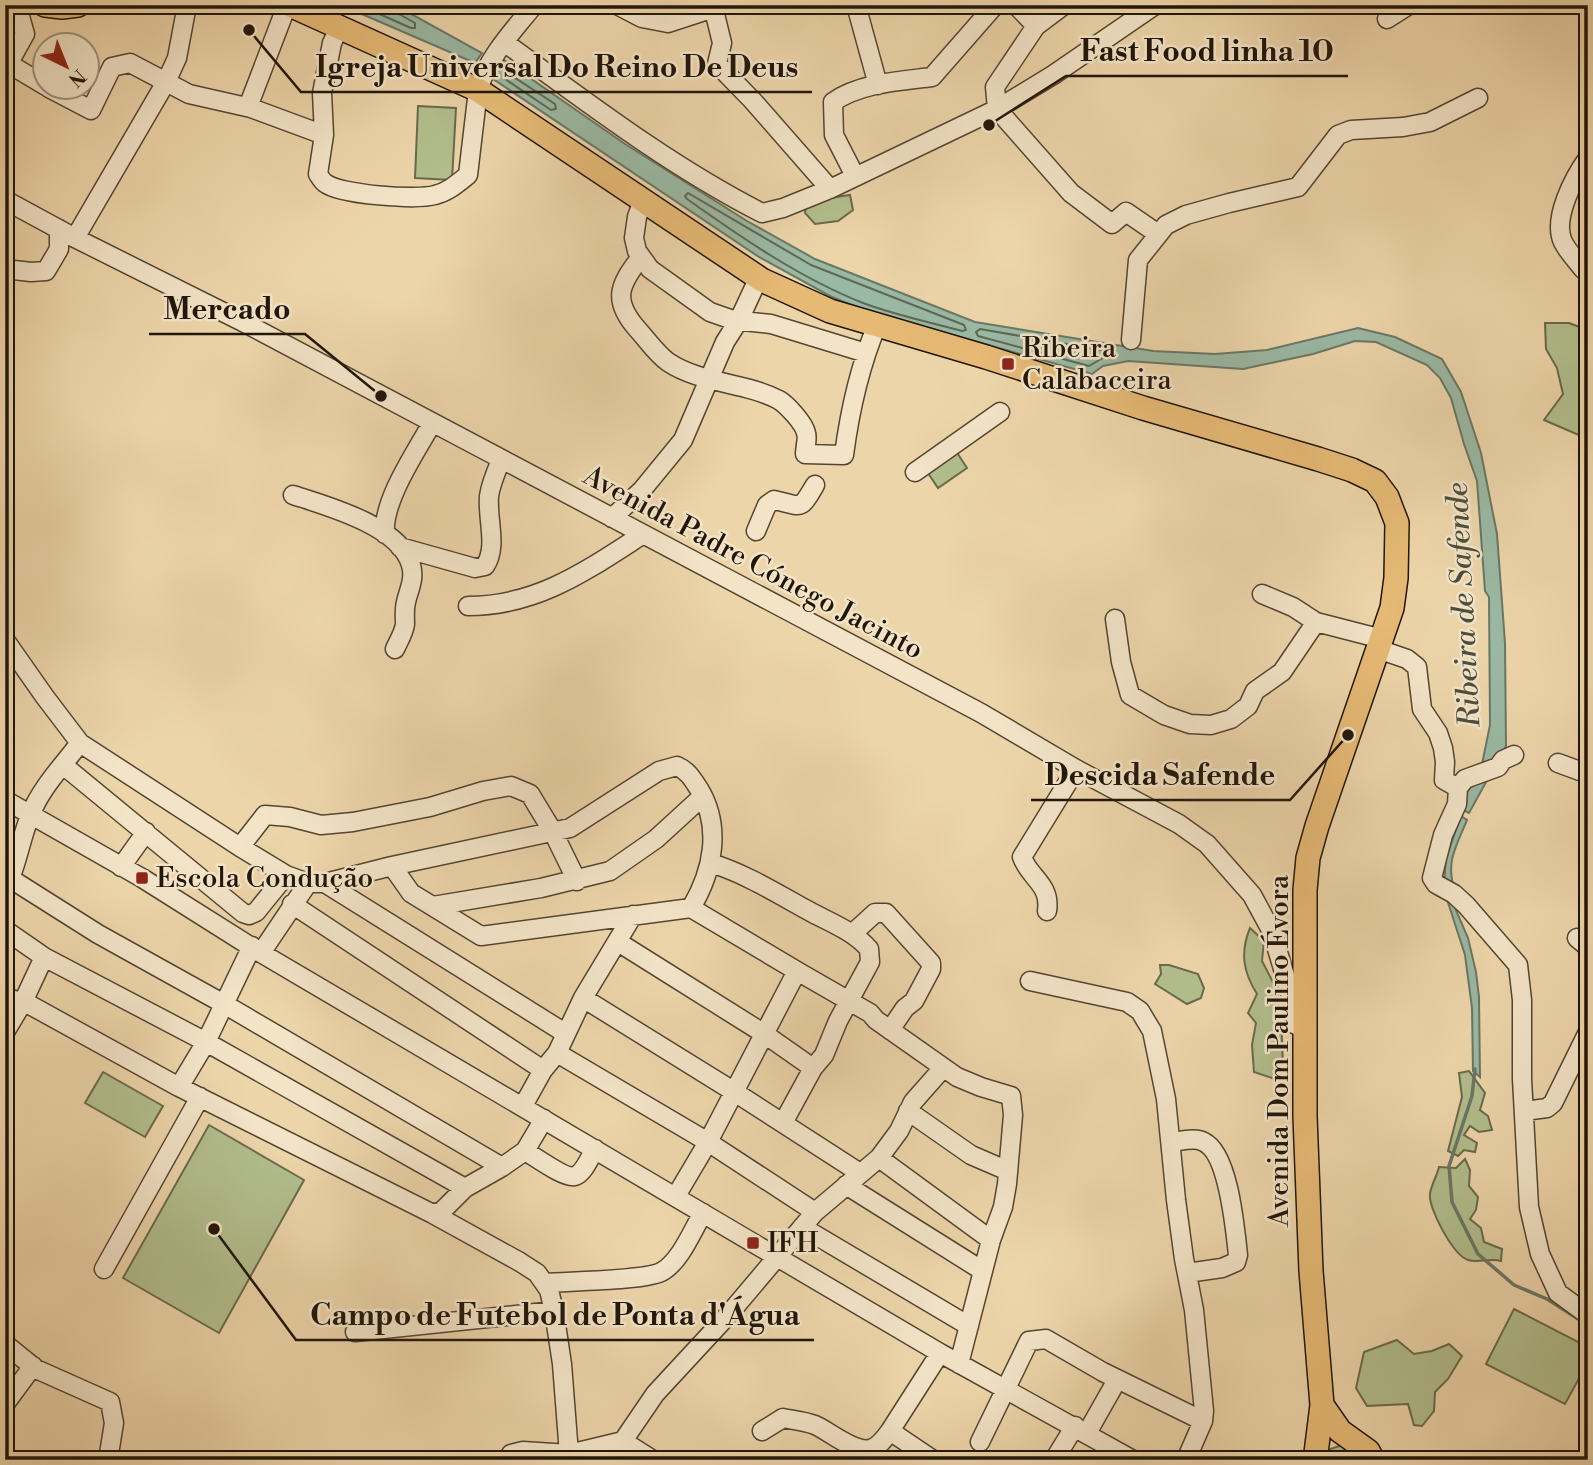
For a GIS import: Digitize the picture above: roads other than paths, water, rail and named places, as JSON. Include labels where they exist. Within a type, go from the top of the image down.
[{"type":"main road","points":[[45,5],[78,5]]},
{"type":"main road","name":"Avenida Dom Paulino Évora","points":[[289,5],[480,84],[643,200],[759,277],[830,311],[986,357],[1143,408],[1318,458],[1374,481],[1387,497],[1397,523],[1396,578],[1392,608],[1335,769],[1308,858],[1305,890],[1305,1116],[1311,1271],[1322,1405],[1314,1457]]},
{"type":"main road","points":[[1322,1405],[1340,1431],[1368,1451],[1373,1460]]},
{"type":"main road","points":[[1314,1457],[1330,1442],[1350,1440]]},
{"type":"street","points":[[5,269],[46,271],[67,233],[166,82],[177,58],[187,5]]},
{"type":"street","points":[[248,107],[289,5]]},
{"type":"street","points":[[340,26],[332,43],[322,93],[324,135],[318,174],[325,183],[358,192],[407,198],[434,196],[468,175],[480,84],[500,47],[534,5]]},
{"type":"street","points":[[617,5],[642,18],[668,23],[719,8],[722,43],[717,64],[830,189]]},
{"type":"street","points":[[856,5],[878,85]]},
{"type":"street","points":[[855,176],[834,135],[833,102],[878,85],[932,76],[995,5]]},
{"type":"street","points":[[1016,5],[1036,26]]},
{"type":"street","points":[[1064,5],[1036,26],[995,87],[997,109],[1070,193],[1112,224],[1126,212],[1158,234]]},
{"type":"street","points":[[500,47],[700,178],[762,213],[783,208],[830,189],[997,109],[1035,87],[1155,5]]},
{"type":"street","points":[[1387,19],[1409,5]]},
{"type":"street","points":[[5,6],[19,13],[25,34],[7,67],[32,80]]},
{"type":"street","points":[[102,87],[112,67],[131,63],[189,94],[248,107],[324,135]]},
{"type":"street","points":[[1131,340],[1138,260],[1166,225],[1186,215],[1229,202],[1298,187],[1338,135],[1351,130],[1403,127],[1430,122],[1478,98]]},
{"type":"street","points":[[76,102],[91,110],[95,102]]},
{"type":"street","points":[[1588,159],[1568,194],[1560,221],[1562,240],[1583,269],[1588,271]]},
{"type":"street","name":"Avenida Padre Cónego Jacinto","points":[[5,200],[234,317],[981,713],[1198,837],[1233,871],[1252,895],[1272,932],[1294,1006],[1305,1116]]},
{"type":"street","points":[[643,200],[634,238],[637,251],[650,269],[710,312],[771,324],[866,353]]},
{"type":"street","points":[[641,257],[620,290],[621,303],[631,322],[667,361],[688,372],[780,401],[807,433],[804,454],[844,455],[851,403],[877,325]]},
{"type":"street","points":[[612,518],[650,481],[683,440],[724,342],[740,320],[759,277]]},
{"type":"street","points":[[915,471],[1000,412]]},
{"type":"street","points":[[385,534],[384,525],[393,497],[432,423]]},
{"type":"street","points":[[400,547],[475,568],[485,566],[492,552],[488,527],[489,498],[492,480],[501,460]]},
{"type":"street","points":[[756,531],[767,505],[774,500],[798,507],[803,504],[815,485]]},
{"type":"street","points":[[293,495],[355,515],[385,534],[400,547],[410,562],[413,580],[406,601],[405,626],[395,649]]},
{"type":"street","points":[[468,606],[490,606],[540,594],[574,578],[642,535]]},
{"type":"street","points":[[1262,594],[1293,607],[1316,622],[1380,644],[1417,667],[1422,709],[1438,733],[1443,748],[1446,762],[1444,780],[1462,783],[1499,767],[1503,760],[1514,755]]},
{"type":"street","points":[[1115,619],[1121,662],[1130,695],[1164,715],[1190,724],[1211,725],[1231,719],[1248,706],[1255,691],[1282,672],[1316,622]]},
{"type":"street","points":[[5,640],[80,743],[286,875],[316,883],[565,1033]]},
{"type":"street","points":[[80,743],[30,814],[12,850],[8,884],[223,1004],[502,1167]]},
{"type":"street","points":[[1558,763],[1588,774]]},
{"type":"street","points":[[63,765],[249,915],[256,912],[286,875]]},
{"type":"street","points":[[179,1087],[206,1042],[223,1004],[257,949],[292,904],[316,883],[570,828],[669,766],[677,766],[688,771],[710,809],[713,843],[711,863],[703,887],[691,908]]},
{"type":"street","points":[[1047,911],[1049,900],[1046,891],[1024,863],[1022,856],[1076,769]]},
{"type":"street","points":[[1462,783],[1457,804],[1443,835],[1432,877],[1466,905],[1518,965],[1522,1000],[1529,1207],[1540,1254],[1558,1293],[1588,1315]]},
{"type":"street","points":[[240,847],[265,815],[290,817],[321,825],[353,822],[417,810],[511,786],[530,794],[553,832],[577,881]]},
{"type":"street","points":[[433,906],[577,881],[610,871],[656,839],[703,796]]},
{"type":"street","points":[[5,800],[940,1353],[1081,1430],[1124,1458]]},
{"type":"street","points":[[121,867],[146,832]]},
{"type":"street","points":[[711,863],[771,890],[852,934],[869,949],[870,962],[838,1021],[824,1055],[813,1068],[783,1123]]},
{"type":"street","points":[[392,866],[411,892],[481,936],[691,908],[870,1013],[943,1068],[981,1087],[1011,1096],[1013,1115],[1003,1207],[990,1240],[959,1364]]},
{"type":"street","points":[[292,904],[543,1070]]},
{"type":"street","points":[[852,934],[875,913],[886,913],[931,963],[931,969],[914,1001],[905,1008],[890,1030]]},
{"type":"street","points":[[523,1106],[543,1070],[557,1053],[583,998],[634,915]]},
{"type":"street","points":[[5,930],[44,957],[206,1042],[465,1188]]},
{"type":"street","points":[[618,942],[764,1033],[813,1068]]},
{"type":"street","points":[[5,1032],[23,1002],[44,957]]},
{"type":"street","points":[[677,1196],[797,971]]},
{"type":"street","points":[[1030,981],[1126,1002],[1140,1012],[1152,1031],[1172,1142],[1176,1200],[1194,1311],[1204,1411],[1203,1421],[1186,1460]]},
{"type":"street","points":[[5,997],[23,1002],[179,1087],[433,1214],[537,1273],[545,1283],[554,1311],[562,1364],[569,1454]]},
{"type":"street","points":[[583,998],[783,1123],[853,1179],[983,1270]]},
{"type":"street","points":[[1524,1111],[1547,1108],[1553,1103],[1588,1032]]},
{"type":"street","points":[[557,1053],[708,1142],[815,1212]]},
{"type":"street","points":[[508,1460],[511,1454],[523,1451],[569,1454],[623,1441],[655,1394],[779,1257],[815,1212],[879,1158],[899,1131],[913,1102],[943,1068]]},
{"type":"street","points":[[104,1269],[200,1097]]},
{"type":"street","points":[[908,1111],[971,1155],[1008,1171]]},
{"type":"street","points":[[433,1214],[442,1211],[465,1188],[525,1151],[544,1119]]},
{"type":"street","points":[[1172,1142],[1199,1140],[1212,1147],[1226,1176],[1238,1255],[1236,1262],[1230,1266],[1186,1273]]},
{"type":"street","points":[[525,1151],[567,1176],[575,1176],[583,1169],[595,1149]]},
{"type":"street","points":[[879,1158],[990,1240]]},
{"type":"street","points":[[545,1283],[645,1276],[662,1272],[673,1262],[703,1213]]},
{"type":"street","points":[[802,1227],[969,1326]]},
{"type":"street","points":[[355,1332],[554,1311]]},
{"type":"street","points":[[981,1442],[1029,1341],[1037,1339],[1046,1339],[1117,1380],[1203,1421]]},
{"type":"street","points":[[5,1344],[33,1366],[110,1402],[114,1423],[108,1460]]},
{"type":"street","points":[[762,1432],[783,1418],[814,1425],[858,1448],[869,1449],[880,1443],[890,1431],[940,1353]]},
{"type":"street","points":[[5,1404],[33,1366]]},
{"type":"street","points":[[1054,1460],[1081,1430],[1117,1380]]},
{"type":"street","points":[[890,1431],[933,1460]]},
{"type":"street","points":[[623,1441],[653,1460]]},
{"type":"water","points":[[341,5],[395,5],[482,53],[475,63]]},
{"type":"water","points":[[504,60],[625,144],[747,221],[815,259],[975,322],[1153,351],[1215,354],[1267,350],[1358,328],[1395,337],[1442,359],[1461,392],[1481,453],[1497,534],[1505,643],[1506,746],[1469,813],[1459,808],[1464,794],[1479,779],[1490,725],[1489,597],[1485,591],[1477,481],[1451,398],[1440,378],[1427,365],[1376,342],[1355,341],[1313,354],[1243,369],[1128,361],[1103,366],[1092,374],[863,310],[830,296],[759,257],[493,79]]},
{"type":"water","points":[[1461,816],[1467,820],[1452,863],[1455,891],[1444,884],[1446,858]]},
{"type":"water","points":[[1445,893],[1454,896],[1455,908],[1468,938],[1476,972],[1480,1077],[1473,1071],[1472,1008],[1465,955]]},
{"type":"waterway","name":"Ribeira de Safende","points":[[1475,1069],[1472,1096],[1449,1166],[1452,1202],[1478,1254],[1514,1285],[1547,1299],[1588,1325]]},
{"type":"place","name":"Igreja Universal Do Reino De Deus","points":[[249,30]]},
{"type":"place","name":"Fast Food linha 10","points":[[989,125]]},
{"type":"place","name":"Ribeira Calabaceira","points":[[1008,364]]},
{"type":"place","name":"Mercado","points":[[381,396]]},
{"type":"place","name":"Descida Safende","points":[[1348,735]]},
{"type":"place","name":"Escola Condução","points":[[142,878]]},
{"type":"place","name":"Campo de Futebol de Ponta d'Água","points":[[214,1229]]},
{"type":"place","name":"IFH","points":[[753,1243]]}]
